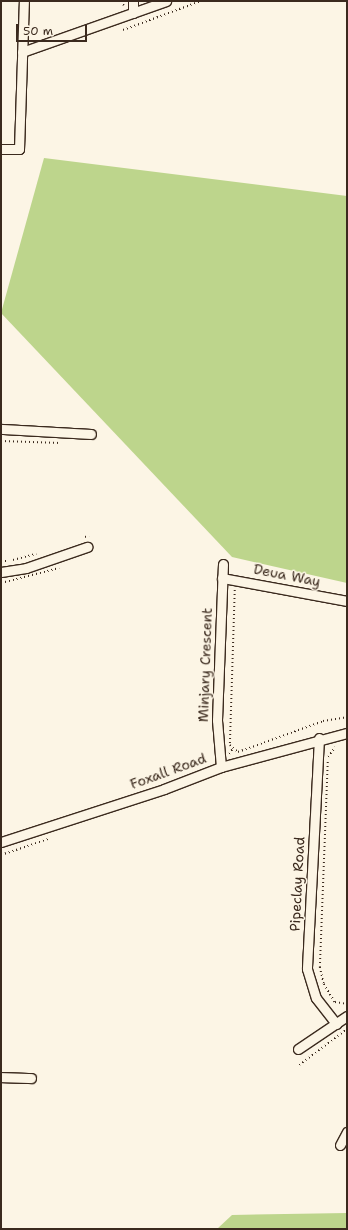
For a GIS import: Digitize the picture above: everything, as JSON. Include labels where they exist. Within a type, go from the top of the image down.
[{"type":"street","points":[[1,149],[19,150],[24,1]]},
{"type":"street","points":[[133,1],[133,12]]},
{"type":"street","points":[[22,52],[166,1]]},
{"type":"street","points":[[1,429],[91,434]]},
{"type":"street","points":[[1,572],[26,568],[87,547]]},
{"type":"street","name":"Minjary Crescent","points":[[221,767],[217,720],[223,564]]},
{"type":"street","name":"Deua Way","points":[[222,578],[347,601]]},
{"type":"street","name":"Foxall Road","points":[[1,842],[164,789],[221,767],[319,738],[347,732]]},
{"type":"street","name":"Pipeclay Road","points":[[319,738],[307,969],[316,998],[336,1024]]},
{"type":"street","points":[[298,1049],[347,1016]]},
{"type":"street","points":[[1,1077],[31,1078]]},
{"type":"street","points":[[340,1145],[347,1132]]},
{"type":"path","points":[[123,30],[201,1]]},
{"type":"path","points":[[1,441],[60,443]]},
{"type":"path","points":[[83,538],[89,536]]},
{"type":"path","points":[[1,561],[42,552]]},
{"type":"path","points":[[239,580],[235,589],[230,745],[238,752],[323,721],[347,717]]},
{"type":"path","points":[[341,745],[335,746],[328,756],[320,967],[324,984],[335,1002],[347,1004]]},
{"type":"path","points":[[1,855],[48,839]]},
{"type":"path","points":[[299,1065],[347,1029]]},
{"type":"green space","points":[[44,158],[347,196],[347,583],[232,557],[1,313]]},
{"type":"green space","points":[[347,1213],[347,1229],[217,1229],[232,1215]]}]
